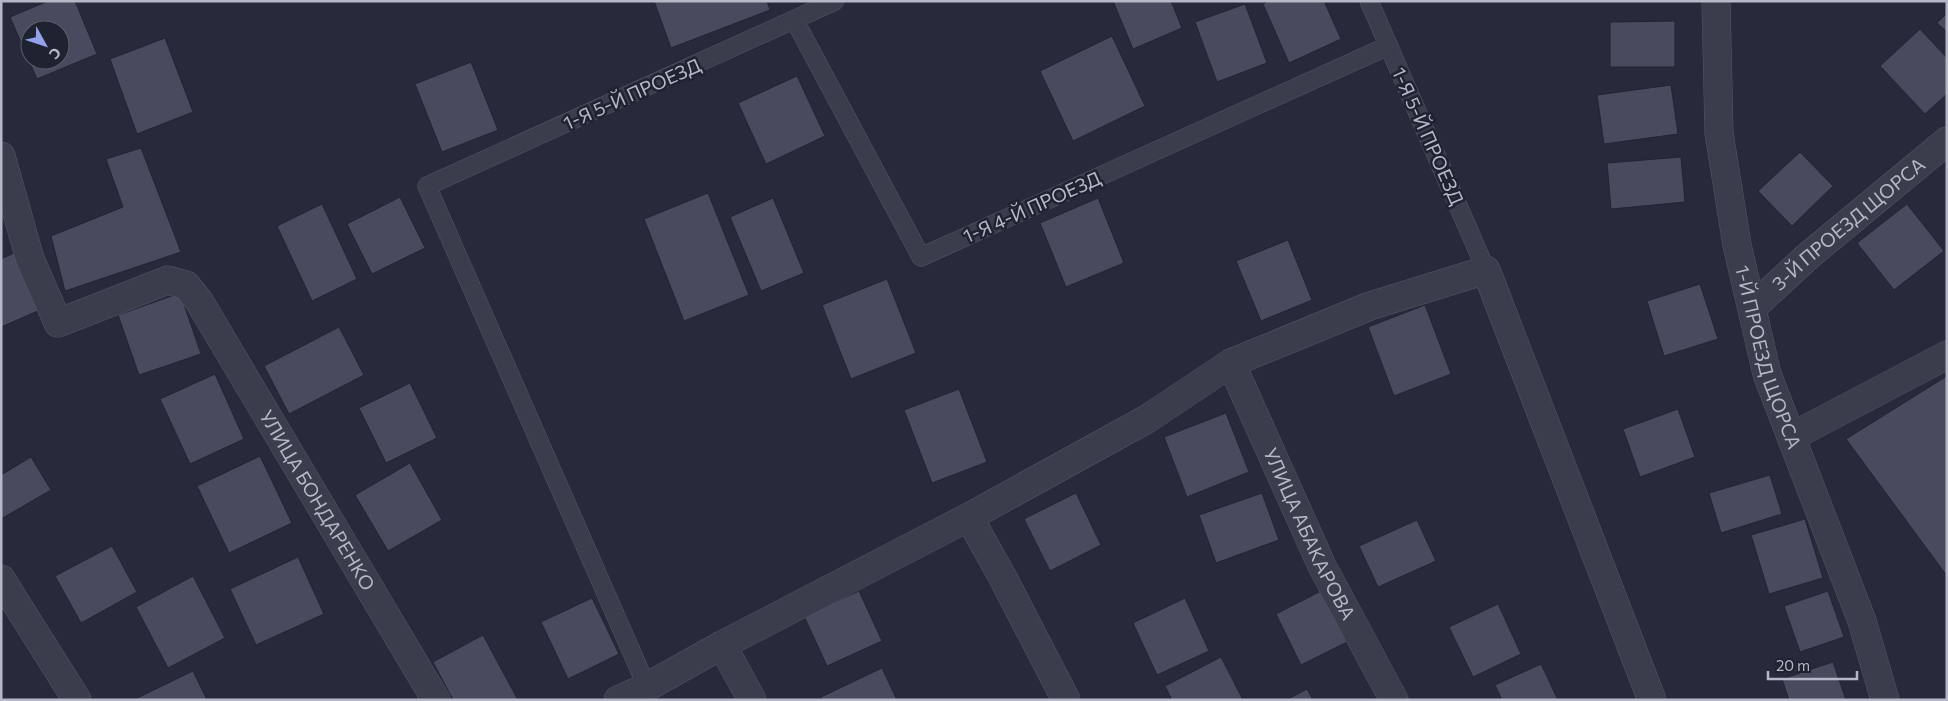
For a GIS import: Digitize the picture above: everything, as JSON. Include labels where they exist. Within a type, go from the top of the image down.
[{"type":"street","points":[[1716,13],[1734,1]]},
{"type":"street","name":"1-Й ПРОЕЗД ЩОРСА","points":[[1716,13],[1720,133],[1737,245],[1767,374],[1862,621],[1885,700]]},
{"type":"street","name":"3-Й ПРОЕЗД ЩОРСА","points":[[1752,308],[1807,257],[1947,142]]},
{"type":"street","name":"УЛИЦА БОНДАРЕНКО","points":[[1,156],[30,259],[58,323],[168,280],[186,285],[199,302],[436,700]]},
{"type":"street","points":[[618,700],[647,687],[722,645],[969,517],[1147,419],[1231,363],[1370,306],[1486,270],[1652,700]]},
{"type":"street","points":[[1791,437],[1947,355]]},
{"type":"street","name":"УЛИЦА АБАКАРОВА","points":[[1231,363],[1322,566],[1394,700]]},
{"type":"street","points":[[969,517],[1066,700]]},
{"type":"street","points":[[1,579],[78,700]]},
{"type":"street","points":[[722,645],[752,700]]},
{"type":"lane","name":"1-Я 5-Й ПРОЕЗД","points":[[647,687],[427,186],[835,1]]},
{"type":"lane","name":"1-Я 5-Й ПРОЕЗД","points":[[1369,1],[1486,270]]},
{"type":"lane","name":"1-Я 4-Й ПРОЕЗД","points":[[794,21],[921,257],[1388,46]]},
{"type":"building","points":[[48,1],[75,1],[97,54],[70,65],[70,20],[20,20],[20,40],[10,17]]},
{"type":"building","points":[[654,1],[767,1],[770,10],[671,48]]},
{"type":"building","points":[[1113,1],[1171,1],[1182,28],[1133,49]]},
{"type":"building","points":[[1268,1],[1324,1],[1341,39],[1289,63],[1263,4]]},
{"type":"building","points":[[1245,4],[1267,63],[1217,82],[1195,22]]},
{"type":"building","points":[[1947,13],[1947,32],[1937,23]]},
{"type":"building","points":[[1675,21],[1675,67],[1610,67],[1610,22]]},
{"type":"building","points":[[1920,29],[1947,58],[1947,94],[1925,114],[1880,66]]},
{"type":"building","points":[[1112,36],[1145,106],[1073,141],[1040,71]]},
{"type":"building","points":[[165,38],[193,112],[137,134],[110,59]]},
{"type":"building","points":[[471,62],[498,130],[442,152],[415,84]]},
{"type":"building","points":[[33,70],[59,70],[37,79]]},
{"type":"building","points":[[797,76],[825,136],[766,164],[738,103]]},
{"type":"building","points":[[1671,85],[1678,134],[1604,144],[1597,95]]},
{"type":"building","points":[[141,148],[181,252],[65,291],[51,236],[123,207],[106,159]]},
{"type":"building","points":[[1800,152],[1833,186],[1792,226],[1758,191]]},
{"type":"building","points":[[1681,157],[1685,202],[1611,209],[1607,163]]},
{"type":"building","points":[[708,193],[749,295],[684,321],[644,219]]},
{"type":"building","points":[[400,197],[425,248],[372,274],[347,224]]},
{"type":"building","points":[[773,198],[804,273],[761,291],[730,217]]},
{"type":"building","points":[[1098,198],[1124,263],[1066,287],[1040,223]]},
{"type":"building","points":[[322,204],[357,279],[312,301],[277,226]]},
{"type":"building","points":[[1907,204],[1944,251],[1894,290],[1857,243]]},
{"type":"building","points":[[1288,240],[1312,300],[1261,321],[1236,261]]},
{"type":"building","points":[[14,253],[40,310],[1,327],[1,259]]},
{"type":"building","points":[[887,279],[916,353],[851,379],[822,305]]},
{"type":"building","points":[[1700,284],[1718,339],[1664,356],[1647,301]]},
{"type":"building","points":[[180,293],[201,354],[139,375],[118,315]]},
{"type":"building","points":[[1425,305],[1451,374],[1394,396],[1368,327]]},
{"type":"building","points":[[339,327],[364,375],[289,414],[264,366]]},
{"type":"building","points":[[215,374],[244,439],[190,464],[160,399]]},
{"type":"building","points":[[1947,376],[1947,576],[1846,439]]},
{"type":"building","points":[[410,383],[437,438],[386,463],[359,408]]},
{"type":"building","points":[[959,389],[987,462],[932,483],[904,410]]},
{"type":"building","points":[[1678,409],[1695,457],[1640,477],[1623,429]]},
{"type":"building","points":[[1226,413],[1249,472],[1187,497],[1164,437]]},
{"type":"building","points":[[260,456],[292,523],[229,553],[197,486]]},
{"type":"building","points":[[31,457],[51,490],[1,519],[1,475]]},
{"type":"building","points":[[410,463],[442,520],[388,551],[355,495]]},
{"type":"building","points":[[1770,475],[1782,514],[1721,533],[1709,493]]},
{"type":"building","points":[[1076,493],[1101,545],[1050,571],[1024,519]]},
{"type":"building","points":[[1262,493],[1279,540],[1216,563],[1199,515]]},
{"type":"building","points":[[1805,519],[1823,578],[1769,594],[1751,535]]},
{"type":"building","points":[[1417,520],[1436,561],[1378,587],[1359,546]]},
{"type":"building","points":[[112,546],[137,592],[81,623],[55,576]]},
{"type":"building","points":[[298,557],[324,614],[256,645],[230,589]]},
{"type":"building","points":[[193,576],[225,638],[168,668],[136,607]]},
{"type":"building","points":[[859,591],[882,641],[827,666],[804,616]]},
{"type":"building","points":[[1321,591],[1347,642],[1301,665],[1276,614]]},
{"type":"building","points":[[1828,591],[1844,637],[1800,652],[1784,606]]},
{"type":"building","points":[[592,598],[619,654],[568,679],[541,622]]},
{"type":"building","points":[[1185,598],[1209,651],[1157,675],[1133,623]]},
{"type":"building","points":[[1498,604],[1521,654],[1473,677],[1449,627]]},
{"type":"building","points":[[483,635],[518,700],[453,700],[433,662]]},
{"type":"building","points":[[1221,657],[1243,700],[1172,700],[1165,686]]},
{"type":"building","points":[[1833,662],[1846,700],[1789,700],[1782,679]]},
{"type":"building","points":[[1541,664],[1558,700],[1502,700],[1495,685]]},
{"type":"building","points":[[882,668],[897,700],[823,700],[821,697]]},
{"type":"building","points":[[193,671],[207,700],[133,700]]},
{"type":"building","points":[[1307,689],[1313,700],[1286,700]]}]
